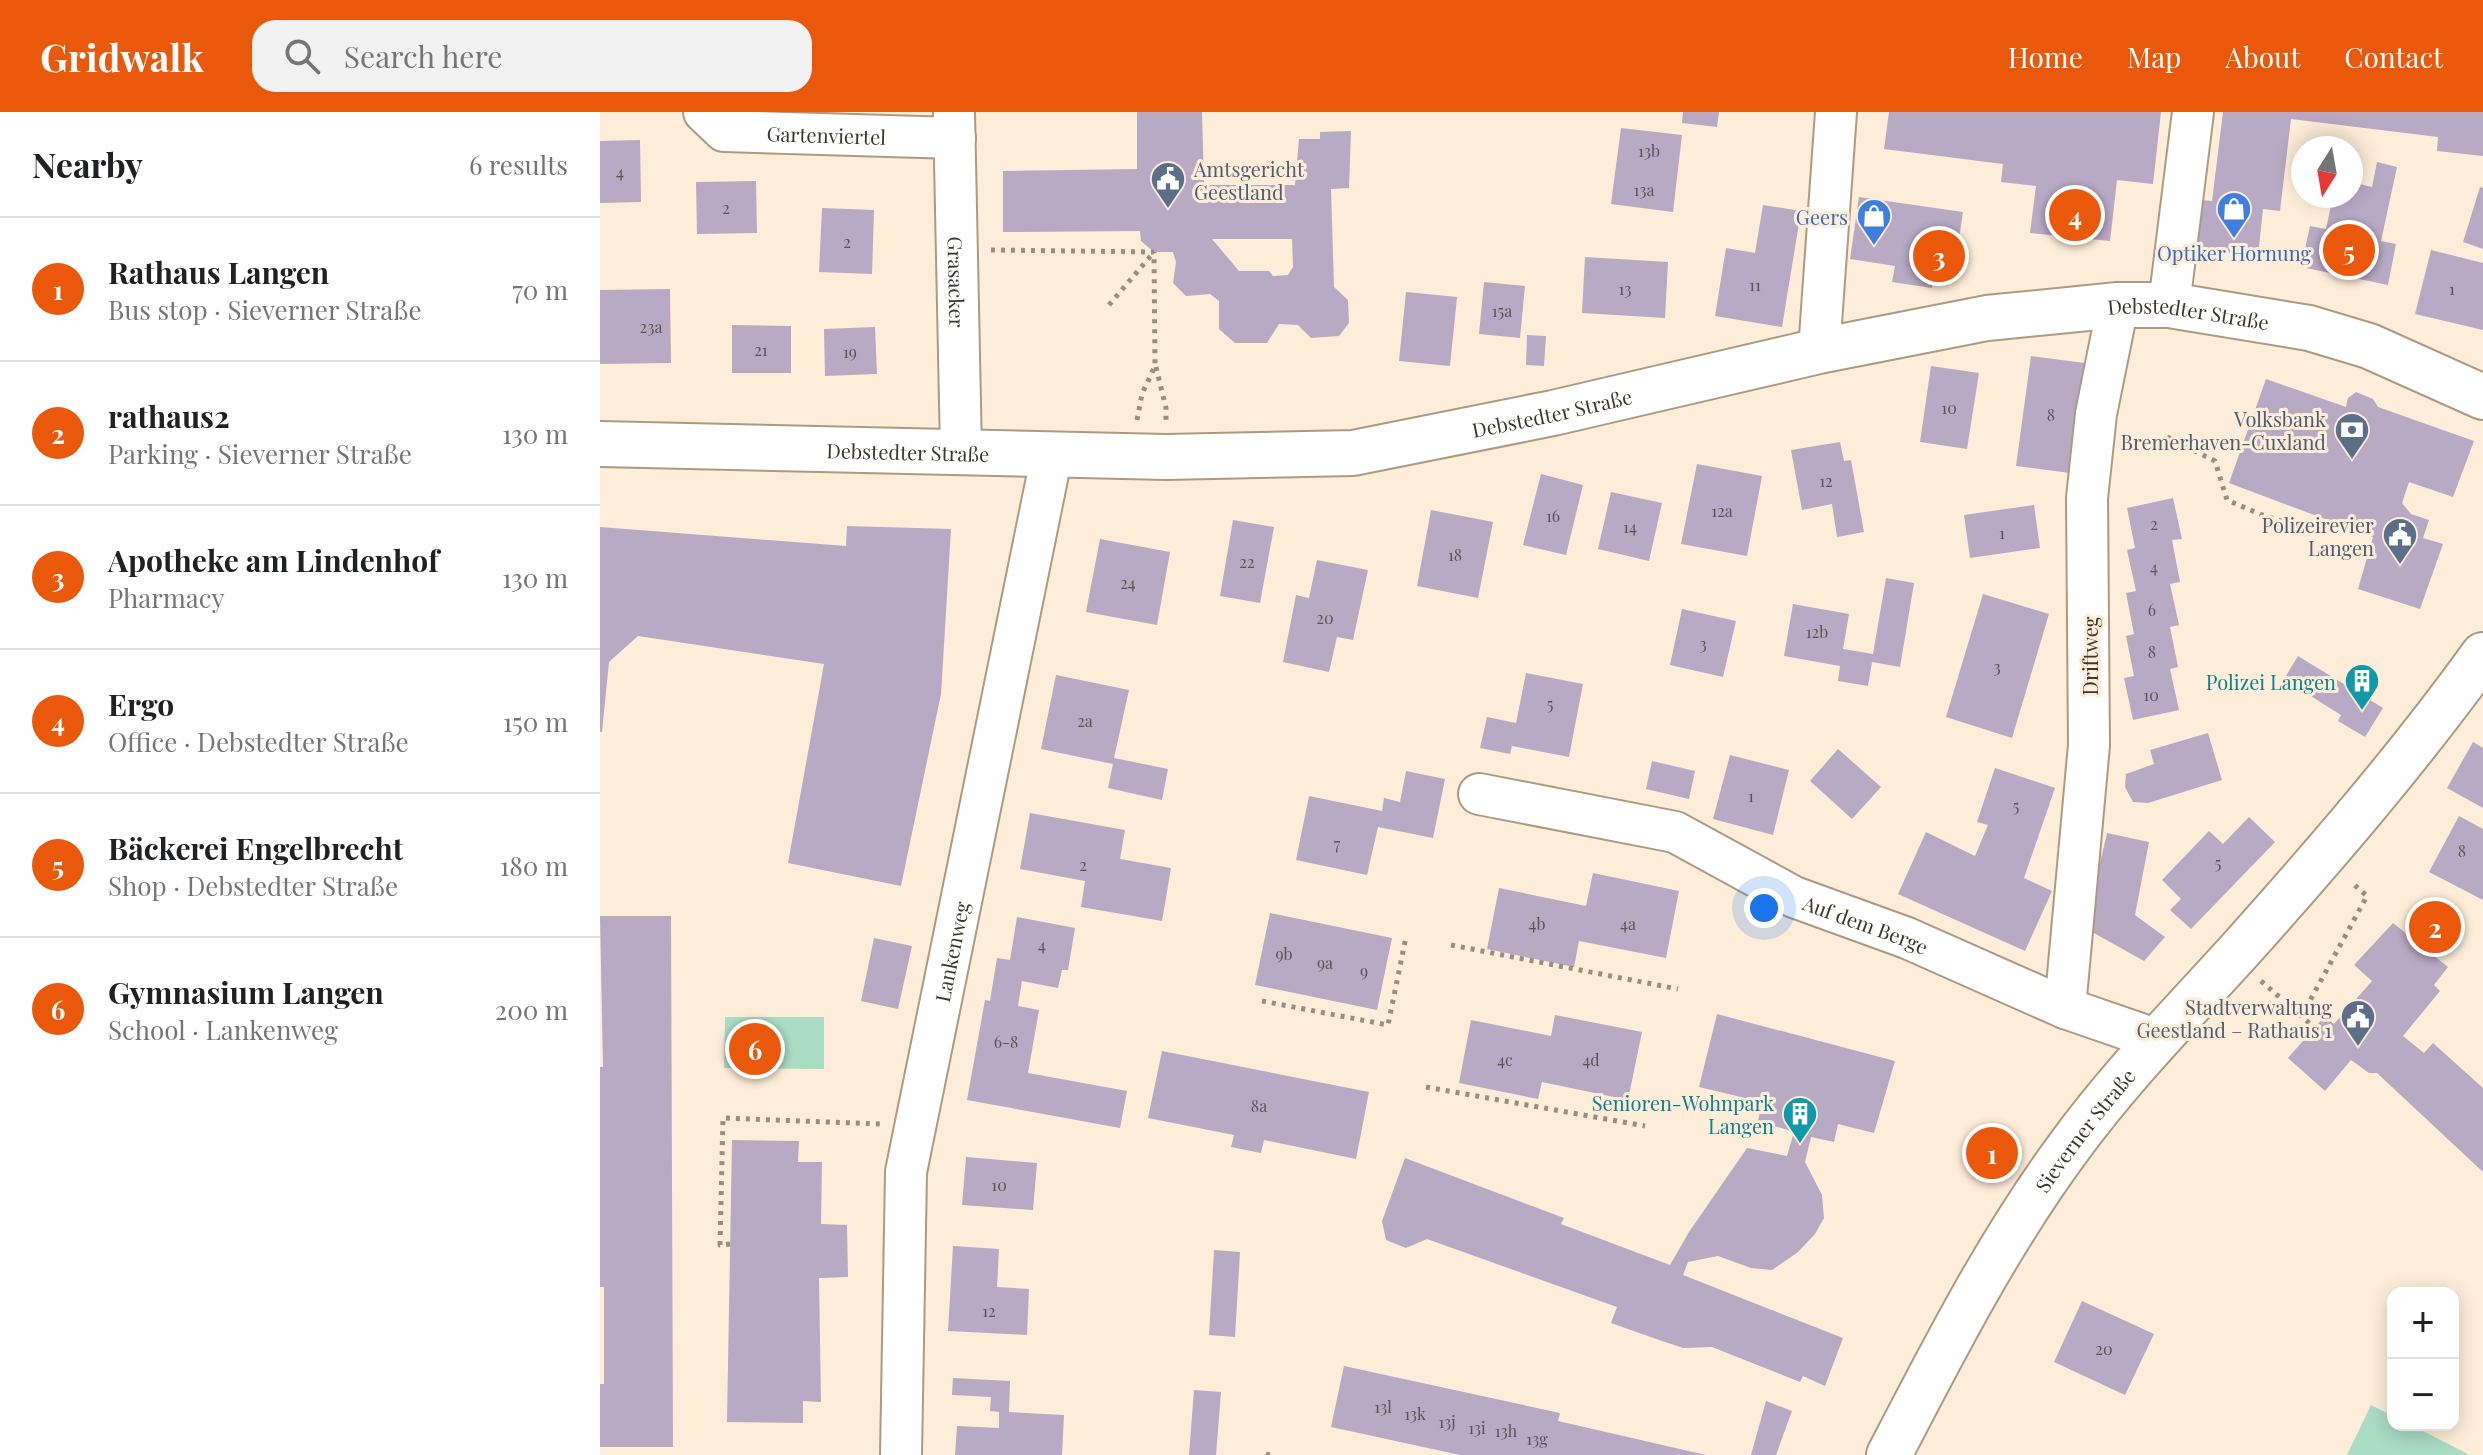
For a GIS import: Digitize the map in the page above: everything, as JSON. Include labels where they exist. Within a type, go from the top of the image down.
[{"type":"main road","name":"Debstedter Straße","points":[[600,444],[1150,456],[1353,453],[1553,413],[1819,351],[1987,318],[2118,305],[2169,305],[2309,328],[2369,346],[2483,397]]},
{"type":"main road","name":"Sieverner Straße","points":[[1889,1455],[1961,1316],[2029,1203],[2071,1144],[2158,1040],[2352,824],[2435,722],[2483,655]]},
{"type":"street","name":"Gartenviertel","points":[[704,112],[724,131],[954,125]]},
{"type":"street","points":[[1819,351],[1836,112]]},
{"type":"street","points":[[2169,305],[2193,112]]},
{"type":"street","name":"Grasacker","points":[[954,125],[961,451]]},
{"type":"street","name":"Driftweg","points":[[2065,1008],[2089,745],[2087,498],[2096,414],[2118,305]]},
{"type":"street","name":"Lankenweg","points":[[901,1455],[906,1172],[1052,454]]},
{"type":"street","name":"Auf dem Berge","points":[[1479,794],[1675,832],[1794,897],[1907,938],[2065,1008],[2158,1040]]},
{"type":"path","points":[[957,249],[1154,252]]},
{"type":"path","points":[[1109,305],[1154,252]]},
{"type":"path","points":[[1150,456],[1166,408],[1155,366],[1154,252]]},
{"type":"path","points":[[1150,456],[1142,394],[1155,366]]},
{"type":"path","points":[[2167,437],[2215,461],[2227,500],[2262,515],[2317,532]]},
{"type":"path","points":[[2301,1017],[2367,896],[2349,880]]},
{"type":"path","points":[[1262,1001],[1388,1025],[1406,937]]},
{"type":"path","points":[[1451,945],[1678,989]]},
{"type":"path","points":[[2261,981],[2315,1028]]},
{"type":"path","points":[[1426,1087],[1645,1126]]},
{"type":"path","points":[[730,1244],[720,1245],[723,1118],[914,1126]]},
{"type":"green space","points":[[725,1017],[824,1017],[824,1069],[724,1068]]},
{"type":"green space","points":[[2371,1405],[2387,1413],[2387,1431],[2423,1431],[2470,1455],[2347,1455]]},
{"type":"building","name":"Amtsgericht Geestland","points":[[1137,112],[1202,112],[1204,185],[1295,185],[1299,139],[1320,139],[1320,132],[1351,131],[1349,188],[1331,189],[1334,287],[1348,300],[1349,323],[1339,336],[1311,338],[1298,325],[1279,324],[1267,343],[1235,343],[1219,329],[1219,301],[1210,294],[1186,296],[1173,283],[1176,262],[1173,252],[1154,252],[1141,241],[1140,231],[1003,232],[1003,171],[1137,169]],"holes":[[[1212,239],[1292,239],[1293,267],[1288,275],[1273,276],[1269,271],[1239,271]]]},
{"type":"building","points":[[1683,112],[1719,112],[1717,127],[1682,123]]},
{"type":"building","points":[[1889,112],[2161,112],[2153,184],[2117,180],[2110,241],[2030,233],[2036,186],[2001,182],[2003,164],[1884,149]]},
{"type":"building","points":[[2223,112],[2483,112],[2483,156],[2437,151],[2438,137],[2291,119],[2280,211],[2263,209],[2258,256],[2196,249],[2202,200],[2212,201]]},
{"type":"building","points":[[1621,128],[1682,135],[1673,212],[1611,204]]},
{"type":"building","points":[[640,140],[641,202],[600,203],[600,141]]},
{"type":"building","points":[[2377,162],[2397,167],[2381,241],[2396,244],[2388,285],[2301,267],[2310,226],[2326,229],[2330,208],[2363,208],[2363,185],[2372,187]]},
{"type":"building","points":[[756,181],[757,233],[697,234],[696,182]]},
{"type":"building","points":[[2480,187],[2483,188],[2483,249],[2463,242]]},
{"type":"building","points":[[1859,197],[1963,212],[1954,274],[1935,272],[1932,288],[1892,282],[1895,266],[1850,259]]},
{"type":"building","points":[[1763,205],[1801,211],[1782,327],[1715,316],[1726,248],[1755,253]]},
{"type":"building","points":[[822,208],[874,210],[872,274],[819,272]]},
{"type":"building","points":[[2431,250],[2483,263],[2483,330],[2415,314]]},
{"type":"building","points":[[1585,257],[1668,262],[1665,318],[1582,313]]},
{"type":"building","points":[[1484,282],[1525,286],[1520,338],[1479,334]]},
{"type":"building","points":[[670,289],[671,363],[600,364],[600,290]]},
{"type":"building","points":[[1406,292],[1457,297],[1450,366],[1399,361]]},
{"type":"building","points":[[732,325],[791,326],[791,373],[732,373]]},
{"type":"building","points":[[875,327],[877,374],[825,376],[824,329]]},
{"type":"building","points":[[1527,335],[1546,336],[1544,366],[1526,365]]},
{"type":"building","points":[[2031,356],[2085,363],[2070,473],[2016,466]]},
{"type":"building","points":[[1931,366],[1979,373],[1967,449],[1920,442]]},
{"type":"building","name":"Volksbank Bremerhaven-Cuxland","points":[[2266,379],[2346,407],[2348,398],[2356,392],[2373,399],[2378,407],[2474,441],[2453,497],[2409,482],[2402,503],[2411,514],[2429,520],[2423,538],[2443,544],[2420,609],[2358,589],[2373,537],[2229,483]]},
{"type":"building","points":[[1840,442],[1844,461],[1851,460],[1864,532],[1837,537],[1832,504],[1802,510],[1791,450]]},
{"type":"building","points":[[1697,464],[1762,476],[1747,556],[1681,544]]},
{"type":"building","points":[[1541,474],[1583,485],[1566,555],[1523,545]]},
{"type":"building","points":[[1611,492],[1662,503],[1649,561],[1598,549]]},
{"type":"building","points":[[2173,498],[2182,539],[2172,540],[2180,582],[2170,584],[2179,625],[2170,627],[2178,667],[2170,669],[2179,710],[2133,720],[2124,678],[2134,676],[2126,636],[2134,634],[2126,593],[2136,591],[2127,550],[2135,548],[2127,508]]},
{"type":"building","points":[[2034,505],[2040,548],[1970,558],[1964,515]]},
{"type":"building","points":[[1431,510],[1493,522],[1478,598],[1417,586]]},
{"type":"building","points":[[1233,520],[1274,527],[1260,603],[1220,596]]},
{"type":"building","points":[[847,526],[951,529],[941,694],[901,886],[788,863],[824,664],[638,636],[609,662],[600,732],[600,527],[846,546]]},
{"type":"building","points":[[1100,539],[1170,552],[1157,625],[1086,612]]},
{"type":"building","points":[[1317,560],[1368,570],[1353,640],[1337,637],[1329,672],[1283,662],[1296,595],[1309,598]]},
{"type":"building","points":[[1886,578],[1914,583],[1900,667],[1872,662],[1868,686],[1838,681],[1840,666],[1784,656],[1793,604],[1849,614],[1843,649],[1873,654]]},
{"type":"building","points":[[1983,594],[2049,614],[2012,738],[1946,717]]},
{"type":"building","points":[[1682,609],[1736,621],[1723,677],[1670,665]]},
{"type":"building","points":[[2298,656],[2383,708],[2365,737],[2338,721],[2341,715],[2284,679]]},
{"type":"building","points":[[1526,673],[1583,684],[1569,757],[1512,746],[1510,754],[1480,748],[1487,717],[1516,723]]},
{"type":"building","points":[[1056,675],[1129,690],[1114,758],[1168,769],[1162,800],[1108,788],[1113,764],[1041,749]]},
{"type":"building","points":[[2208,733],[2222,780],[2148,803],[2133,802],[2125,787],[2126,774],[2154,764],[2150,750]]},
{"type":"building","points":[[2473,742],[2483,748],[2483,808],[2447,788]]},
{"type":"building","points":[[1838,749],[1881,787],[1852,819],[1810,781]]},
{"type":"building","points":[[1730,755],[1789,770],[1773,835],[1713,819]]},
{"type":"building","points":[[1652,761],[1695,771],[1689,799],[1646,789]]},
{"type":"building","points":[[1995,768],[2055,788],[2024,878],[2052,891],[2025,951],[1898,894],[1926,832],[1975,856],[1988,825],[1977,822]]},
{"type":"building","points":[[1406,771],[1445,779],[1433,838],[1378,827],[1367,875],[1296,860],[1309,796],[1382,811],[1384,798],[1400,802]]},
{"type":"building","points":[[1030,813],[1125,830],[1120,859],[1171,868],[1162,921],[1081,907],[1085,881],[1020,869]]},
{"type":"building","points":[[2459,816],[2483,829],[2483,900],[2429,872]]},
{"type":"building","points":[[2249,817],[2275,842],[2191,929],[2170,910],[2181,899],[2162,880],[2209,831],[2223,844]]},
{"type":"building","points":[[2107,833],[2149,842],[2135,915],[2165,937],[2144,961],[2085,928]]},
{"type":"building","points":[[1593,873],[1679,891],[1666,958],[1579,941],[1574,967],[1487,949],[1499,888],[1586,906]]},
{"type":"building","points":[[1270,913],[1392,938],[1377,1010],[1255,985]]},
{"type":"building","points":[[600,916],[671,916],[673,1447],[600,1447],[600,1384],[604,1384],[604,1287],[600,1287],[600,1067],[603,1067]]},
{"type":"building","points":[[1017,917],[1075,928],[1068,970],[1062,970],[1058,988],[1022,981],[1018,1006],[1039,1010],[1028,1073],[1127,1091],[1120,1128],[967,1100],[985,1000],[990,1001],[997,958],[1010,960]]},
{"type":"building","name":"Stadtverwaltung Geestland – Rathaus 1","points":[[2393,923],[2448,967],[2434,985],[2440,991],[2403,1036],[2424,1053],[2433,1043],[2483,1088],[2483,1172],[2377,1073],[2369,1073],[2351,1060],[2325,1091],[2288,1058],[2324,1017],[2334,1024],[2372,981],[2354,965]]},
{"type":"building","points":[[874,938],[912,946],[898,1009],[861,1001]]},
{"type":"building","points":[[1717,1014],[1895,1061],[1874,1133],[1838,1124],[1834,1142],[1811,1137],[1805,1162],[1822,1195],[1824,1218],[1815,1234],[1798,1252],[1772,1270],[1751,1268],[1718,1256],[1688,1262],[1683,1275],[1843,1338],[1825,1386],[1803,1376],[1800,1382],[1712,1347],[1683,1348],[1611,1323],[1617,1307],[1427,1239],[1406,1248],[1386,1240],[1382,1221],[1405,1158],[1564,1218],[1561,1224],[1670,1265],[1747,1148],[1787,1156],[1794,1132],[1758,1121],[1762,1102],[1699,1087]]},
{"type":"building","points":[[1555,1015],[1642,1032],[1628,1100],[1542,1082],[1538,1099],[1459,1083],[1471,1020],[1551,1036]]},
{"type":"building","points":[[1162,1051],[1369,1092],[1356,1159],[1264,1140],[1261,1153],[1231,1147],[1234,1135],[1148,1118]]},
{"type":"building","points":[[732,1140],[799,1141],[798,1162],[822,1162],[821,1224],[847,1225],[848,1277],[819,1278],[821,1402],[803,1401],[803,1423],[727,1422]]},
{"type":"building","points":[[966,1157],[1037,1163],[1033,1210],[962,1205]]},
{"type":"building","points":[[953,1246],[999,1249],[997,1287],[1029,1289],[1027,1335],[948,1331]]},
{"type":"building","points":[[1214,1250],[1240,1252],[1235,1337],[1209,1335]]},
{"type":"building","points":[[2082,1301],[2154,1334],[2125,1395],[2054,1362]]},
{"type":"building","points":[[1344,1366],[1560,1413],[1558,1421],[1706,1455],[1460,1455],[1331,1427]]},
{"type":"building","points":[[953,1378],[1010,1381],[1009,1412],[1064,1415],[1062,1455],[955,1455],[957,1426],[999,1428],[999,1412],[990,1411],[991,1397],[952,1395]]},
{"type":"building","points":[[1194,1390],[1221,1392],[1216,1455],[1189,1455]]},
{"type":"building","points":[[1766,1401],[1792,1411],[1776,1455],[1751,1455]]},
{"type":"place","name":"Amtsgericht Geestland","points":[[1168,210]]},
{"type":"place","name":"Ergo","points":[[2075,215]]},
{"type":"place","name":"Optiker Hornung","points":[[2234,240]]},
{"type":"place","name":"Geers","points":[[1874,247]]},
{"type":"place","name":"Bäckerei Engelbrecht","points":[[2349,250]]},
{"type":"place","name":"Apotheke am Lindenhof","points":[[1939,256]]},
{"type":"place","name":"Volksbank Bremerhaven-Cuxland","points":[[2352,461]]},
{"type":"place","name":"Polizeirevier Langen","points":[[2400,566]]},
{"type":"place","name":"Polizei Langen","points":[[2362,712]]},
{"type":"place","name":"rathaus2","points":[[2435,927]]},
{"type":"place","name":"Stadtverwaltung Geestland – Rathaus 1","points":[[2358,1048]]},
{"type":"place","name":"Gymnasium Langen","points":[[755,1049]]},
{"type":"place","name":"Senioren-Wohnpark Langen","points":[[1800,1145]]},
{"type":"place","name":"Rathaus Langen","points":[[1992,1153]]}]
